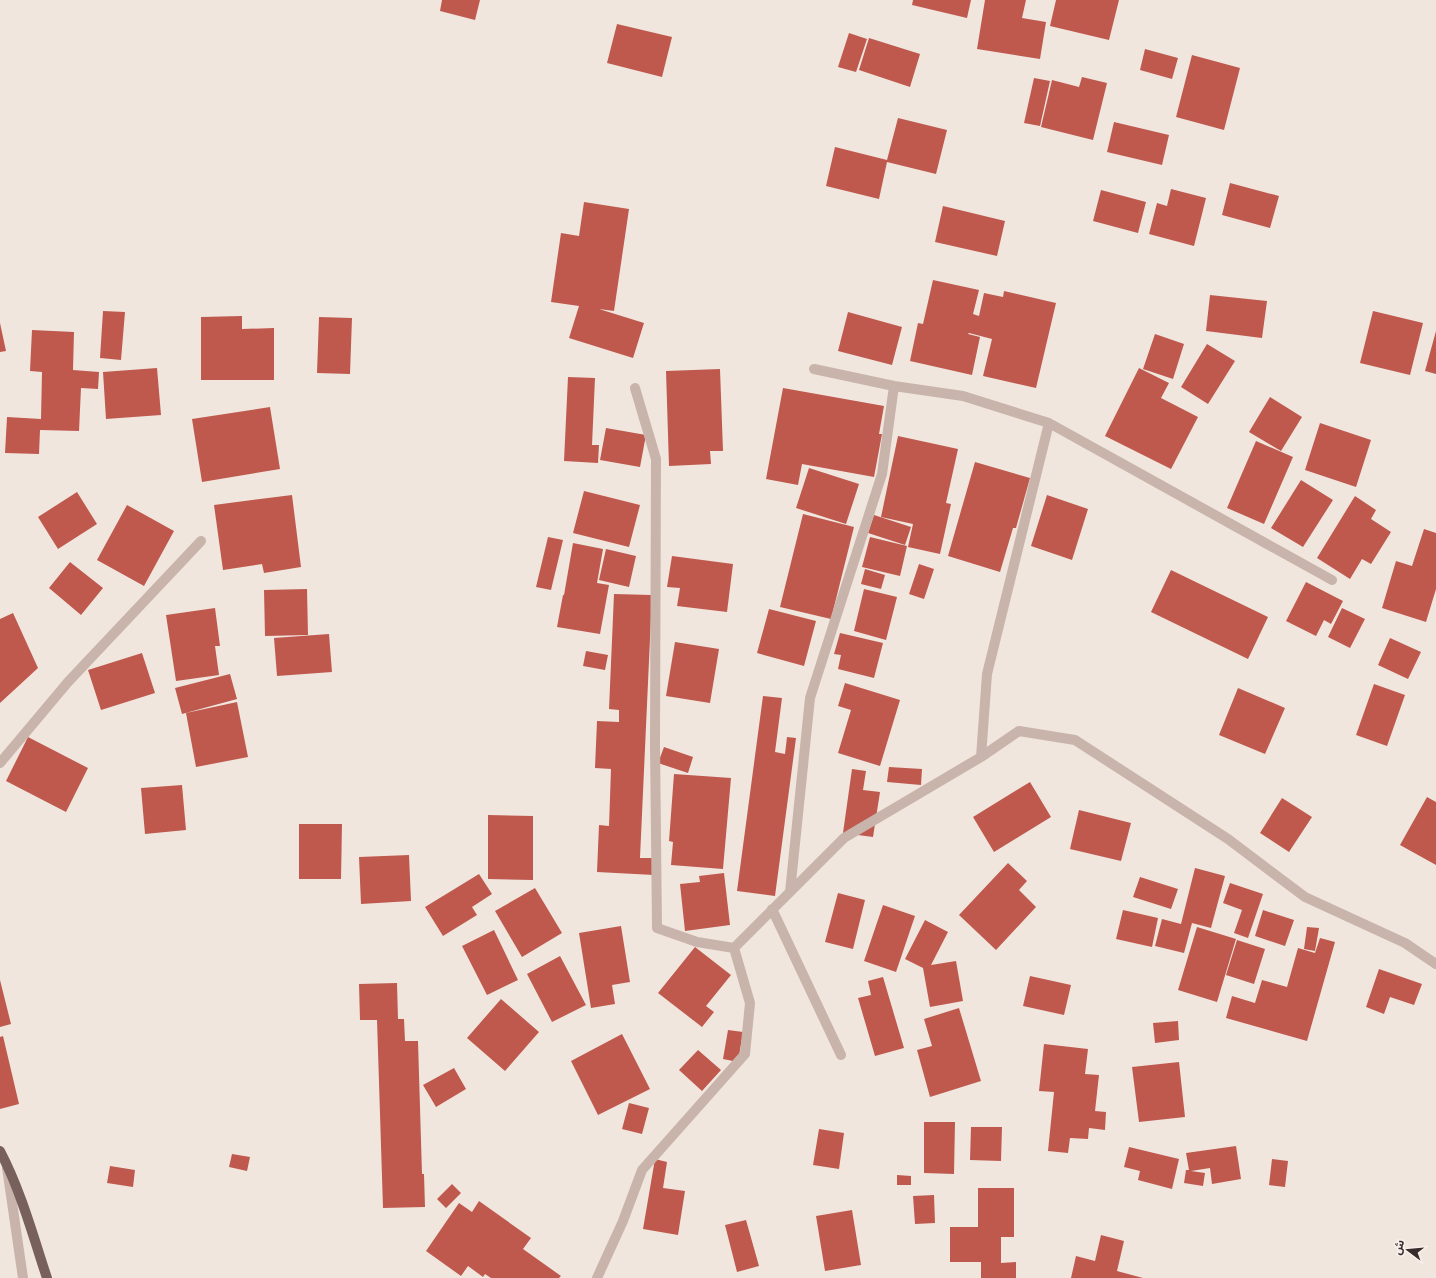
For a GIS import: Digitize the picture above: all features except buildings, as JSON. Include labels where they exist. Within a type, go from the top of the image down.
[{"type":"main road","points":[[0,1151],[6,1162],[47,1278]]},
{"type":"street","points":[[814,369],[894,386],[964,396],[1050,423],[1332,580]]},
{"type":"street","points":[[790,892],[810,698],[882,474],[894,386]]},
{"type":"street","points":[[635,388],[656,459],[657,928],[697,942],[734,948]]},
{"type":"street","points":[[982,757],[987,674],[1050,423]]},
{"type":"street","points":[[0,763],[68,682],[201,541]]},
{"type":"street","points":[[734,948],[844,838],[982,757],[1019,731],[1075,740],[1228,839],[1305,897],[1405,943],[1436,964]]},
{"type":"street","points":[[772,909],[841,1055]]},
{"type":"street","points":[[598,1278],[623,1221],[642,1170],[745,1054],[750,1003],[734,948]]},
{"type":"street","points":[[6,1162],[23,1278]]}]
